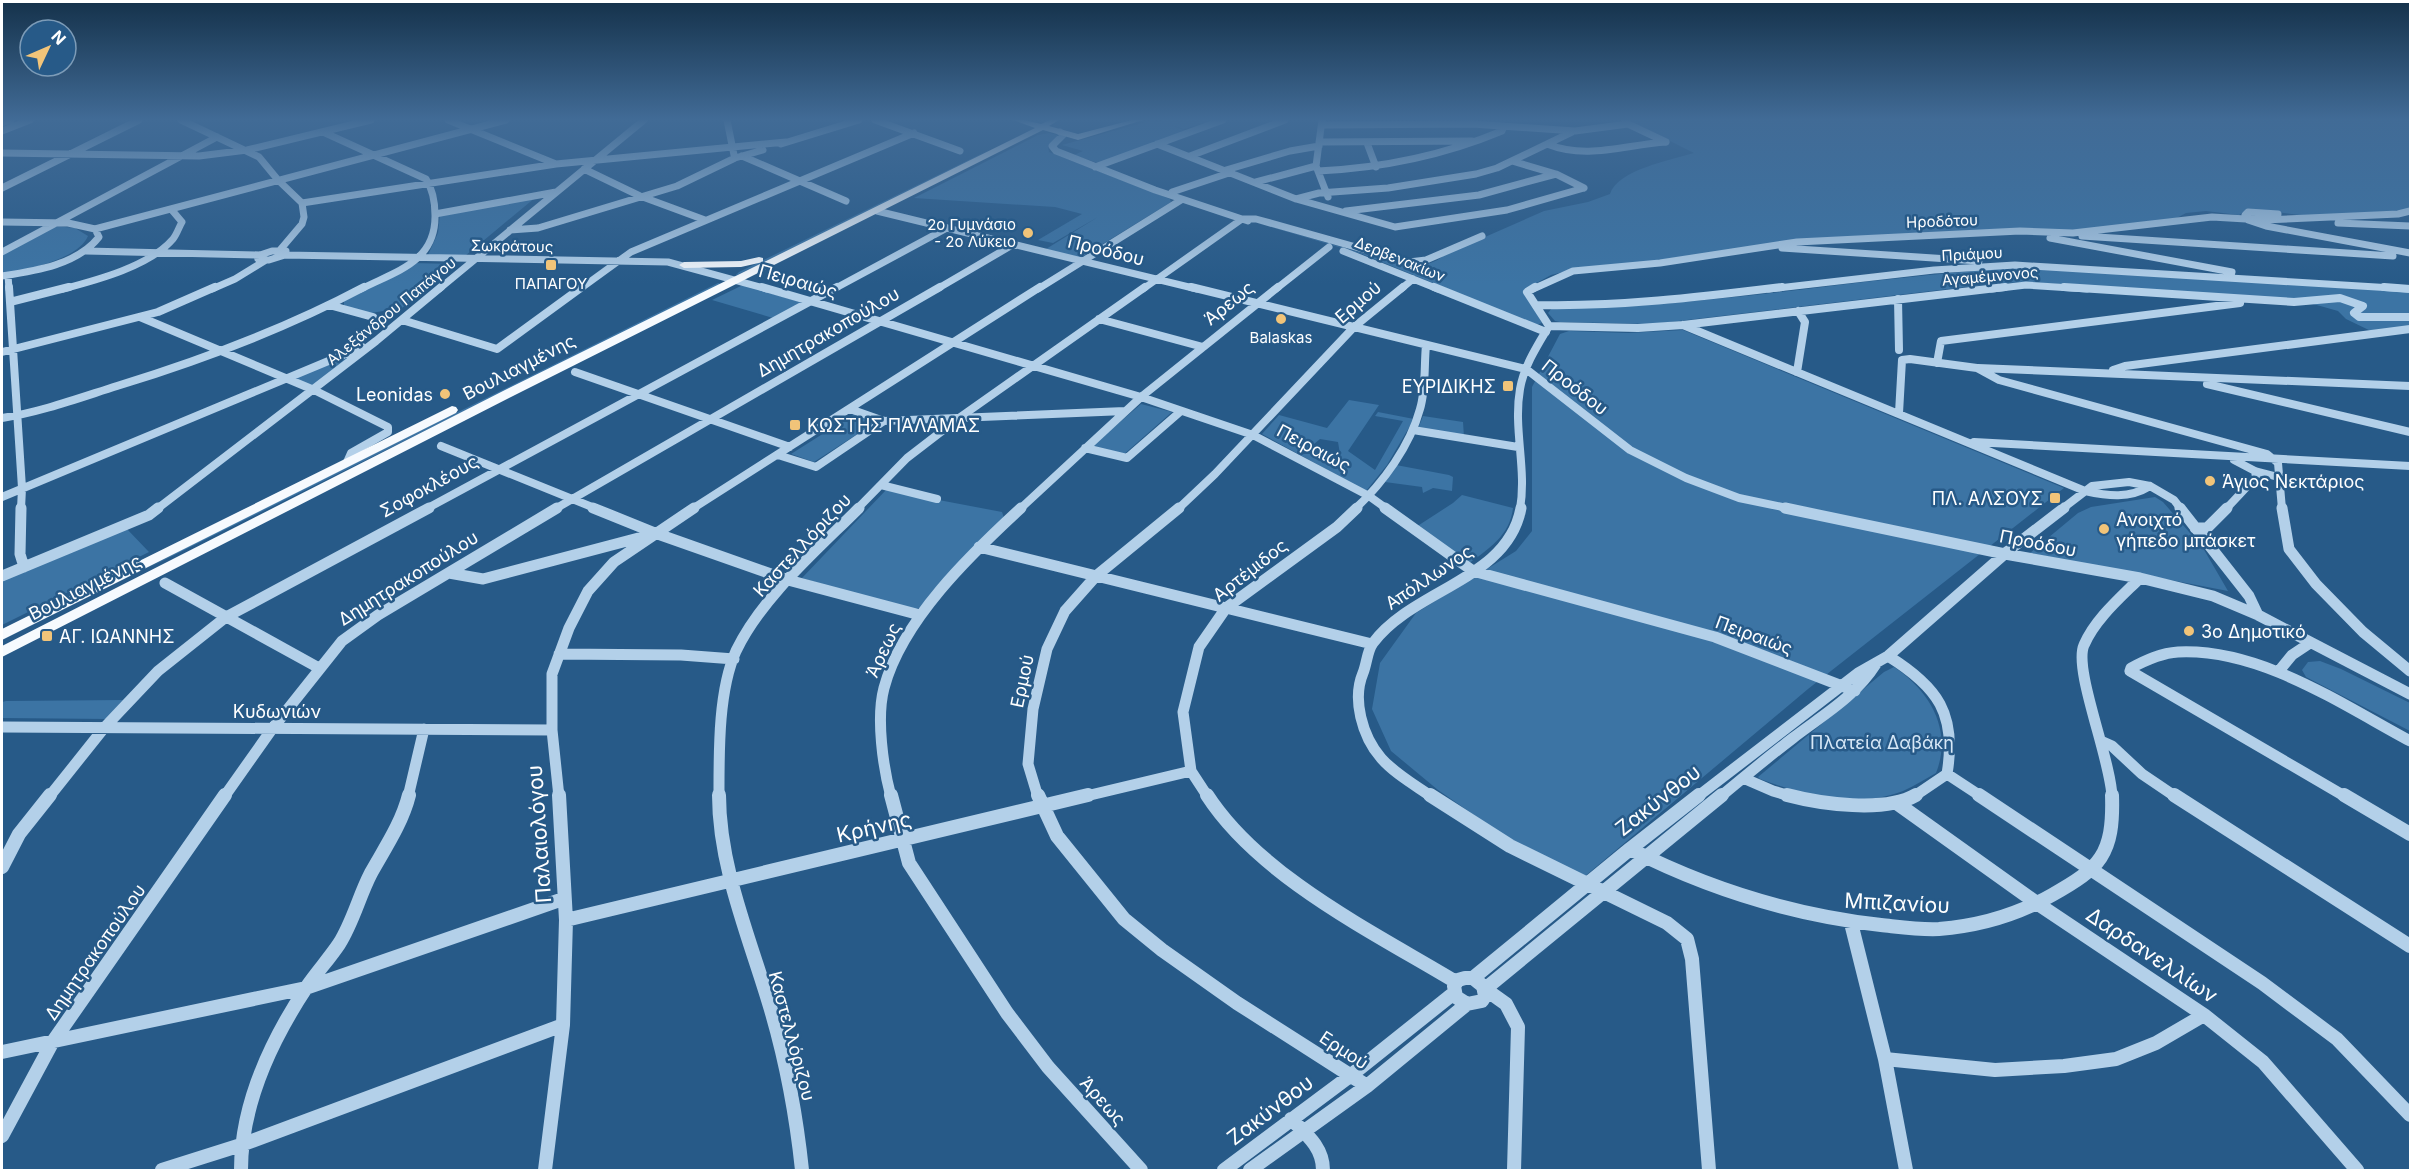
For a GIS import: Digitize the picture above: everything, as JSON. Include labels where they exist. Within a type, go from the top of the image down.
[{"type":"main road","name":"Βουλιαγμένης","points":[[2,652],[730,278],[759,260],[930,175]]},
{"type":"main road","name":"Βουλιαγμένης","points":[[2,635],[347,462],[730,278],[877,211],[949,175]]},
{"type":"main road","points":[[684,265],[741,264],[759,260]]},
{"type":"street","points":[[2,188],[28,175]]},
{"type":"street","points":[[2,252],[147,175]]},
{"type":"street","points":[[274,175],[302,203],[304,217],[302,224],[283,252]]},
{"type":"street","points":[[2,222],[59,223],[84,225],[95,229],[298,175]]},
{"type":"street","points":[[2,418],[17,416],[223,352],[329,305],[418,258],[434,239],[435,214],[430,183],[417,175]]},
{"type":"street","points":[[302,203],[485,175]]},
{"type":"street","name":"Αλεξάνδρου Παπάγου","points":[[2,576],[149,514],[376,341],[577,175]]},
{"type":"street","points":[[596,175],[640,196],[705,220]]},
{"type":"street","points":[[510,230],[538,228],[677,186],[701,175]]},
{"type":"street","points":[[781,175],[846,201]]},
{"type":"street","points":[[402,320],[497,349],[631,252],[813,175]]},
{"type":"street","name":"Δερβενακίων","points":[[1115,175],[1181,200],[1329,247],[1547,329]]},
{"type":"street","points":[[1172,192],[1219,175]]},
{"type":"street","points":[[1238,175],[1296,199],[1395,227],[1507,210],[1584,188],[1557,175]]},
{"type":"street","points":[[1256,182],[1290,175]]},
{"type":"street","points":[[1319,175],[1325,193],[1340,212]]},
{"type":"street","points":[[1296,199],[1325,193],[1388,188],[1471,175]]},
{"type":"street","points":[[1340,212],[1484,195],[1515,189],[1554,175]]},
{"type":"street","points":[[435,214],[556,192]]},
{"type":"street","name":"Παλαιολόγου","points":[[545,1170],[563,1025],[566,921],[563,899],[562,823],[552,730],[552,674],[569,628],[588,591],[614,562],[656,533],[952,342],[1181,200]]},
{"type":"street","points":[[10,302],[111,274],[157,253],[180,231],[182,222],[171,208]]},
{"type":"street","name":"Προόδου","points":[[877,211],[1526,369],[1630,450],[1686,478],[1739,498],[2005,554],[2139,578],[2213,596]]},
{"type":"street","name":"Ηροδότου","points":[[1536,305],[1527,292],[1553,278],[1573,271],[1660,263],[1822,240],[2020,231],[2073,233],[2212,217],[2304,219],[2398,214],[2410,211]]},
{"type":"street","points":[[2247,218],[2274,228],[2410,255]]},
{"type":"street","name":"Δερβενακίων","points":[[1242,219],[1256,219],[1399,261],[1426,260],[1482,236]]},
{"type":"street","name":"Καστελλόριζου","points":[[802,1170],[796,1116],[771,1015],[731,882],[719,811],[718,735],[736,652],[759,616],[788,580],[907,458],[1242,219]]},
{"type":"street","points":[[2304,219],[2320,222],[2410,226]]},
{"type":"street","name":"Σοφοκλέους","points":[[2,867],[19,834],[104,728],[158,671],[226,617],[498,468],[947,228]]},
{"type":"street","points":[[24,567],[20,554],[22,488],[10,302],[5,276],[60,262],[86,251],[99,237],[95,229]]},
{"type":"street","points":[[2020,231],[2276,281]]},
{"type":"street","points":[[2073,233],[2116,239],[2410,255]]},
{"type":"street","name":"Δημητρακοπούλου","points":[[2,1136],[52,1043],[272,729],[342,641],[378,615],[572,499],[713,420],[1014,244]]},
{"type":"street","points":[[1770,246],[2015,265]]},
{"type":"street","name":"Άρεως","points":[[1141,1170],[1047,1066],[1006,1013],[934,905],[909,863],[901,842],[887,782],[880,717],[883,690],[890,668],[920,615],[979,547],[1141,397],[1329,247]]},
{"type":"street","name":"Σωκράτους","points":[[86,251],[263,257],[283,252],[418,258],[668,262],[730,278]]},
{"type":"street","points":[[2,352],[140,317],[235,279],[263,257]]},
{"type":"street","name":"Πριάμου","points":[[1536,305],[1591,306],[1647,303],[1934,270],[2015,265],[2410,289]]},
{"type":"street","name":"Πειραιώς","points":[[730,278],[1141,397],[1253,435],[1369,496],[1473,571],[1715,637],[1842,684],[1855,691]]},
{"type":"street","name":"Ερμού","points":[[1367,1086],[1227,996],[1162,950],[1124,919],[1057,836],[1042,808],[1028,764],[1033,709],[1047,649],[1065,611],[1096,576],[1178,509],[1253,435],[1354,327],[1413,279]]},
{"type":"street","name":"Αγαμέμνονος","points":[[1547,329],[1683,325],[2026,285],[2302,302],[2323,298],[2343,298],[2362,306],[2354,313],[2359,317],[2410,317]]},
{"type":"street","points":[[1898,299],[1899,350]]},
{"type":"street","points":[[1937,363],[1941,341],[2232,304],[2249,299]]},
{"type":"street","points":[[329,305],[373,317]]},
{"type":"street","points":[[1536,305],[1547,329]]},
{"type":"street","points":[[1797,372],[1805,322],[1798,311]]},
{"type":"street","points":[[140,317],[314,390],[388,427],[388,432],[351,453],[347,462]]},
{"type":"street","points":[[1099,319],[1203,347]]},
{"type":"street","points":[[1683,325],[2085,491],[2104,495],[2126,495],[2142,492],[2150,486],[2174,500],[2250,603],[2306,641],[2410,694]]},
{"type":"street","name":"Απόλλωνος","points":[[1547,329],[1526,369],[1519,389],[1518,447],[1521,505],[1518,525],[1502,548],[1473,571],[1407,610],[1372,644],[1356,691],[1366,732],[1381,758],[1454,814],[1505,845],[1667,923],[1686,939],[1692,958],[1709,1170]]},
{"type":"street","points":[[2107,373],[2125,366],[2410,329]]},
{"type":"street","points":[[2,497],[376,341]]},
{"type":"street","name":"Αρτέμιδος","points":[[1426,345],[1421,407],[1413,430],[1394,462],[1369,496],[1337,527],[1226,608],[1199,647],[1183,712],[1191,771],[1219,814],[1266,861],[1455,988]]},
{"type":"street","points":[[1899,413],[1902,360],[1910,359],[1977,368],[2410,386]]},
{"type":"street","points":[[1977,368],[1999,380],[2257,451],[2276,459],[2289,549],[2316,584],[2363,632],[2410,671]]},
{"type":"street","points":[[575,372],[790,447]]},
{"type":"street","points":[[2184,378],[2410,432]]},
{"type":"street","points":[[850,409],[884,421],[1125,411]]},
{"type":"street","points":[[1084,448],[1128,458],[1181,411]]},
{"type":"street","points":[[778,455],[816,467],[884,421]]},
{"type":"street","points":[[1413,430],[1518,447]]},
{"type":"street","points":[[1968,442],[2036,443],[2231,458],[2410,466]]},
{"type":"street","points":[[441,446],[656,533],[788,580],[920,615]]},
{"type":"street","points":[[2231,458],[2255,471],[2278,477]]},
{"type":"street","points":[[2195,528],[2207,528],[2252,483],[2256,477],[2255,471]]},
{"type":"street","points":[[881,484],[938,499]]},
{"type":"street","name":"Ζακύνθου","points":[[1473,978],[1630,849],[1842,684],[1888,656],[2005,554],[2085,491]]},
{"type":"street","points":[[449,573],[483,579],[656,533]]},
{"type":"street","points":[[979,547],[1372,644]]},
{"type":"street","points":[[2094,871],[2107,844],[2113,815],[2112,781],[2085,684],[2081,651],[2092,632],[2139,578]]},
{"type":"street","points":[[165,583],[319,668]]},
{"type":"street","points":[[2213,596],[2250,603]]},
{"type":"street","points":[[2213,596],[2250,603]]},
{"type":"street","points":[[2279,671],[2306,641]]},
{"type":"street","points":[[2410,741],[2279,671],[2208,653],[2177,652],[2153,657],[2130,671],[2410,834]]},
{"type":"street","points":[[559,654],[681,655],[734,659]]},
{"type":"street","points":[[1743,778],[1758,787],[1806,801],[1898,804],[1919,794],[1947,774],[1951,755],[1951,729],[1943,705],[1924,682],[1888,656]]},
{"type":"street","name":"Ζακύνθου","points":[[1485,989],[1743,778],[1855,691],[1868,679],[1876,664]]},
{"type":"street","points":[[1811,674],[1836,676],[1858,673]]},
{"type":"street","points":[[1811,674],[1823,682],[1829,695]]},
{"type":"street","name":"Κυδωνιών","points":[[2,727],[552,730]]},
{"type":"street","points":[[241,1170],[241,1145],[254,1090],[279,1034],[306,988],[340,942],[369,878],[405,811],[424,729]]},
{"type":"street","points":[[2103,742],[2112,746],[2134,768],[2164,789],[2410,946]]},
{"type":"street","name":"Κρήνης","points":[[566,921],[1191,771]]},
{"type":"street","points":[[1947,774],[2262,983],[2337,1039],[2410,1115]]},
{"type":"street","name":"Δαρδανελλίων","points":[[1898,804],[2038,904],[2204,1015],[2263,1062],[2356,1170]]},
{"type":"street","name":"Μπιζανίου","points":[[1630,849],[1694,879],[1778,907],[1851,923],[1937,929],[1994,920],[2038,904],[2094,871]]},
{"type":"street","points":[[2,1052],[306,988],[563,899]]},
{"type":"street","points":[[1851,923],[1885,1059],[1905,1170]]},
{"type":"street","points":[[1485,989],[1482,1001],[1467,1004],[1459,1000],[1455,988],[1465,978],[1473,978],[1511,1007],[1518,1027],[1514,1170]]},
{"type":"street","name":"Ζακύνθου","points":[[1224,1170],[1350,1076],[1455,988]]},
{"type":"street","name":"Ζακύνθου","points":[[1250,1170],[1367,1086],[1467,1004]]},
{"type":"street","points":[[1885,1059],[1995,1071],[2064,1066],[2116,1059],[2156,1043],[2204,1015]]},
{"type":"street","points":[[162,1170],[241,1145],[563,1025]]},
{"type":"street","points":[[1291,1119],[1320,1149],[1324,1162],[1323,1170]]},
{"type":"green space","points":[[938,175],[943,175],[735,276]]},
{"type":"green space","points":[[960,175],[1107,175],[1170,199],[1171,202],[1080,258],[1046,249],[1098,217],[1053,243],[1038,240],[1082,214],[1055,207],[914,198]]},
{"type":"green space","points":[[1629,175],[2410,175],[2410,210],[2306,216],[2261,210],[2245,211],[2239,215],[2206,211],[2186,213],[2173,220],[2066,232],[1985,230],[1805,239],[1653,261],[1579,268],[1551,275],[1524,290],[1542,323],[1536,325],[1362,254],[1254,222],[1400,264],[1418,265],[1434,262],[1444,255],[1544,211],[1588,202],[1610,194],[1623,178]]},
{"type":"green space","points":[[536,197],[465,256],[428,255],[438,233],[440,215]]},
{"type":"green space","points":[[55,226],[75,228],[88,236],[74,252],[62,258],[37,267],[2,274],[2,255]]},
{"type":"green space","points":[[411,263],[455,264],[402,308],[371,313],[344,306],[344,301]]},
{"type":"green space","points":[[2019,268],[2410,291],[2410,327],[2375,333],[2346,319],[2338,311],[2299,300],[2030,282],[1999,283],[1653,324],[1560,322],[1555,321],[1548,313],[1552,308],[1669,303]]},
{"type":"green space","points":[[718,283],[721,284],[146,569],[206,537]]},
{"type":"green space","points":[[743,285],[803,303],[773,318],[712,300]]},
{"type":"green space","points":[[1683,330],[2064,488],[1808,689],[1584,877],[1503,835],[1438,790],[1391,751],[1372,709],[1380,663],[1416,613],[1516,551],[1532,531],[1532,387],[1560,334],[1569,331],[1628,333]]},
{"type":"green space","points":[[356,352],[312,387],[293,379]]},
{"type":"green space","points":[[1349,400],[1379,405],[1348,451],[1375,470],[1403,421],[1375,416],[1378,412],[1414,419],[1387,465],[1366,491],[1262,434],[1279,415],[1327,428]],"holes":[[[1320,439],[1338,442],[1340,454],[1329,460],[1307,453],[1301,455]]]},
{"type":"green space","points":[[1141,404],[1172,412],[1122,456],[1091,447]]},
{"type":"green space","points":[[854,414],[876,422],[814,462],[791,454]]},
{"type":"green space","points":[[1423,416],[1463,422],[1464,437],[1418,429]]},
{"type":"green space","points":[[1396,465],[1449,475],[1453,477],[1452,491],[1433,488],[1423,493],[1422,487],[1385,482]]},
{"type":"green space","points":[[886,490],[1002,512],[1004,518],[920,608],[910,610],[802,578]]},
{"type":"green space","points":[[1462,495],[1513,508],[1503,534],[1467,565],[1416,527]]},
{"type":"green space","points":[[2155,497],[2163,502],[2203,548],[2228,591],[2030,553],[2078,513],[2091,507]]},
{"type":"green space","points":[[126,528],[149,552],[2,625],[2,579]]},
{"type":"green space","points":[[2320,661],[2410,703],[2410,731],[2306,677],[2302,670],[2308,662]]},
{"type":"green space","name":"Πλατεία Δαβάκη","points":[[1894,667],[1918,688],[1935,713],[1942,742],[1941,757],[1936,773],[1903,791],[1868,799],[1812,795],[1758,777],[1884,672]]},
{"type":"green space","points":[[125,700],[109,719],[2,718],[2,702],[6,701]]},
{"type":"place","name":"2ο Γυμνάσιο - 2ο Λύκειο","points":[[1028,233]]},
{"type":"place","name":"ΠΑΠΑΓΟΥ","points":[[551,265]]},
{"type":"place","name":"Balaskas","points":[[1281,319]]},
{"type":"place","name":"ΕΥΡΙΔΙΚΗΣ","points":[[1508,386]]},
{"type":"place","name":"Leonidas","points":[[445,394]]},
{"type":"place","name":"ΚΩΣΤΗΣ ΠΑΛΑΜΑΣ","points":[[795,425]]},
{"type":"place","name":"Άγιος Νεκτάριος","points":[[2210,481]]},
{"type":"place","name":"ΠΛ. ΑΛΣΟΥΣ","points":[[2055,498]]},
{"type":"place","name":"Ανοιχτό γήπεδο μπάσκετ","points":[[2104,529]]},
{"type":"place","name":"3ο Δημοτικό","points":[[2189,631]]},
{"type":"place","name":"ΑΓ. ΙΩΑΝΝΗΣ","points":[[47,636]]}]
